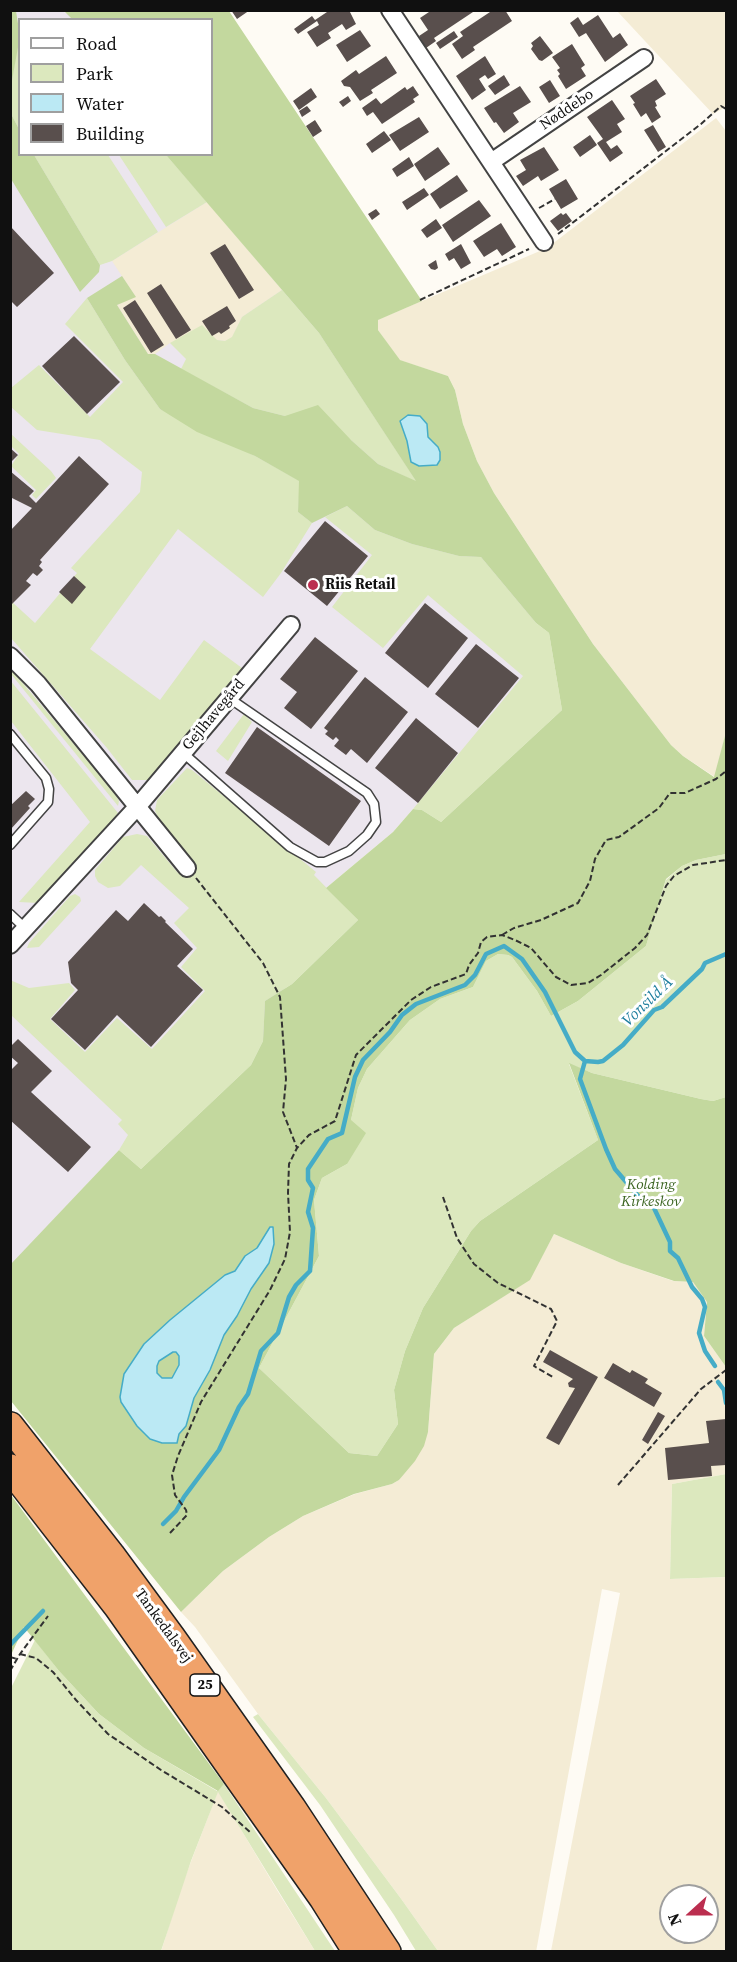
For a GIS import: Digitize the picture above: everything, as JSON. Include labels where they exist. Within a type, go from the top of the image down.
[{"type":"highway","name":"Tankedalsvej","points":[[10,1426],[111,1555],[172,1638],[292,1808],[387,1952]]},
{"type":"highway","name":"Tankedalsvej","points":[[10,1468],[118,1607],[278,1833],[357,1952]]},
{"type":"street","points":[[390,10],[544,242]]},
{"type":"street","name":"Nøddebo","points":[[491,162],[644,58]]},
{"type":"street","name":"Gejlhavegård","points":[[11,945],[138,806],[291,625]]},
{"type":"street","points":[[10,656],[38,684],[187,868]]},
{"type":"lane","points":[[182,753],[290,847],[317,862],[325,862],[349,851],[367,835],[376,822],[374,804],[367,793],[228,698]]},
{"type":"lane","points":[[10,734],[46,778],[49,789],[48,802],[10,845]]},
{"type":"lane","points":[[10,914],[26,929]]},
{"type":"path","points":[[420,300],[544,242],[663,153],[721,106],[726,109]]},
{"type":"path","points":[[170,1533],[187,1515],[175,1495],[172,1475],[178,1456],[201,1402],[270,1290],[285,1259],[290,1232],[289,1164],[297,1148],[309,1135],[334,1121],[356,1055],[411,1000],[431,987],[466,974],[469,965],[478,953],[481,942],[487,937],[502,935],[578,903],[590,881],[595,859],[606,840],[619,837],[659,808],[670,793],[685,793],[716,779],[726,771]]},
{"type":"path","points":[[502,935],[531,948],[556,977],[572,985],[588,983],[635,948],[647,935],[666,886],[674,876],[693,865],[726,860]]},
{"type":"path","points":[[187,868],[263,963],[280,997],[286,1079],[284,1112],[297,1148]]},
{"type":"path","points":[[443,1197],[457,1238],[474,1264],[498,1283],[551,1308],[558,1321],[534,1366],[553,1377]]},
{"type":"path","points":[[618,1485],[701,1389],[726,1370]]},
{"type":"path","points":[[10,1671],[14,1658],[48,1616]]},
{"type":"path","points":[[20,1653],[36,1658],[53,1672],[108,1734],[222,1807],[252,1834],[278,1833]]},
{"type":"shaded area","points":[[57,10],[67,13],[71,18],[18,18],[18,156],[167,156],[319,333],[536,623],[562,710],[413,809],[393,832],[326,888],[263,1041],[119,1150],[11,1265],[10,11]]},
{"type":"shaded area","points":[[617,11],[726,11],[726,107],[713,114]]},
{"type":"shaded area","points":[[716,118],[726,131],[726,732],[715,777],[683,756],[671,745],[593,644],[494,493],[477,461],[463,424],[455,390],[448,376],[399,360],[378,330],[377,320],[547,248]]},
{"type":"shaded area","points":[[207,202],[282,290],[242,317],[232,338],[225,341],[170,343],[155,354],[148,354],[117,305],[135,296],[112,261]]},
{"type":"shaded area","points":[[554,1234],[621,1263],[673,1281],[693,1282],[707,1301],[704,1336],[726,1367],[726,1474],[672,1484],[670,1579],[726,1577],[726,1951],[551,1951],[620,1593],[602,1589],[536,1952],[438,1951],[326,1798],[258,1714],[195,1627],[181,1612],[223,1571],[269,1537],[303,1516],[355,1494],[399,1480],[428,1432],[434,1354],[454,1328],[529,1280]]},
{"type":"shaded area","points":[[218,1791],[315,1951],[161,1952],[179,1893]]},
{"type":"green space","points":[[11,10],[16,11],[18,47],[11,86]]},
{"type":"green space","name":"Kolding Kirkeskov","points":[[64,11],[229,11],[422,301],[378,320],[378,330],[400,360],[448,376],[455,390],[463,424],[477,461],[494,493],[593,644],[671,745],[714,777],[726,732],[726,854],[696,860],[682,866],[666,879],[646,946],[578,1001],[551,1016],[537,991],[512,957],[498,954],[486,961],[473,987],[440,999],[410,1020],[367,1069],[358,1088],[351,1120],[366,1133],[347,1164],[322,1178],[314,1200],[319,1256],[259,1368],[349,1453],[377,1456],[398,1424],[394,1390],[405,1351],[423,1308],[471,1231],[480,1221],[598,1140],[569,1063],[592,1073],[701,1099],[713,1101],[726,1097],[726,1367],[704,1336],[707,1302],[693,1282],[674,1281],[621,1263],[554,1234],[530,1280],[454,1328],[434,1354],[428,1432],[424,1446],[415,1461],[399,1480],[354,1494],[303,1516],[269,1537],[223,1571],[181,1612],[11,1401],[10,1265],[119,1150],[141,1169],[251,1065],[263,1041],[265,1001],[292,984],[358,920],[326,888],[393,832],[413,809],[422,810],[441,822],[562,710],[549,633],[536,623],[481,557],[459,556],[412,544],[375,530],[347,506],[312,523],[298,512],[299,481],[255,456],[197,432],[160,409],[125,360],[87,298],[122,276],[136,297],[117,305],[148,354],[155,354],[253,408],[285,416],[318,405],[351,440],[378,464],[416,481],[319,333],[167,156],[213,156],[213,18],[71,18]]},
{"type":"green space","points":[[18,42],[18,127],[11,114],[11,86]]},
{"type":"green space","points":[[11,114],[18,127],[18,156],[35,156],[100,265],[99,272],[80,292],[11,179]]},
{"type":"green space","points":[[35,156],[109,156],[158,232],[112,261],[100,265]]},
{"type":"green space","points":[[120,156],[167,156],[207,202],[166,227]]},
{"type":"green space","points":[[282,290],[319,333],[417,482],[378,464],[351,440],[285,416],[253,408],[181,369],[186,359],[170,343],[202,325],[217,340],[225,341],[232,337],[242,317]]},
{"type":"green space","points":[[87,298],[125,360],[160,409],[300,481],[298,512],[312,523],[263,597],[178,529],[90,649],[160,700],[204,640],[242,668],[149,780],[132,780],[11,638],[11,601],[35,623],[77,573],[71,568],[140,492],[142,472],[100,440],[37,430],[11,407],[11,388],[39,365],[90,417],[123,382],[65,324]]},
{"type":"green space","points":[[10,433],[56,478],[36,499],[32,495],[36,490],[11,466],[19,454],[11,446]]},
{"type":"green space","points":[[347,506],[375,530],[412,544],[459,556],[481,557],[536,623],[549,633],[562,710],[441,822],[422,810],[413,809],[523,676],[428,595],[383,648],[332,607],[372,555],[325,517]]},
{"type":"green space","points":[[11,669],[115,793],[119,801],[118,806],[11,674]]},
{"type":"green space","points":[[10,680],[118,813],[38,903],[19,902],[90,822],[11,721]]},
{"type":"green space","points":[[244,714],[252,722],[228,761],[216,751]]},
{"type":"green space","points":[[187,768],[316,872],[314,875],[358,920],[292,984],[265,1001],[263,1041],[251,1065],[141,1169],[119,1150],[128,1135],[118,1124],[122,1120],[11,1015],[10,980],[29,988],[69,983],[75,990],[50,1019],[85,1052],[117,1018],[152,1049],[205,991],[181,967],[197,948],[174,923],[189,908],[141,865],[120,886],[108,888],[98,882],[95,876],[95,870],[123,837],[137,834],[147,836],[178,873],[192,863],[161,823],[155,811],[157,800]]},
{"type":"green space","points":[[726,854],[726,1097],[713,1101],[701,1099],[592,1073],[569,1064],[598,1140],[480,1221],[471,1231],[423,1308],[405,1351],[394,1390],[398,1424],[377,1456],[349,1453],[259,1368],[319,1256],[314,1200],[322,1178],[347,1164],[351,1120],[358,1088],[367,1069],[410,1020],[440,999],[473,987],[486,961],[498,954],[512,957],[537,991],[551,1016],[578,1001],[646,946],[666,880],[682,866],[696,860]]},
{"type":"green space","points":[[75,894],[80,897],[81,901],[39,947],[27,948],[70,896]]},
{"type":"green space","points":[[726,1474],[726,1577],[670,1579],[672,1484]]},
{"type":"green space","points":[[11,1495],[224,1784],[218,1791],[144,1748],[99,1714],[59,1671],[24,1627],[11,1655]]},
{"type":"green space","points":[[35,1640],[59,1671],[99,1714],[144,1748],[217,1791],[224,1784],[335,1951],[315,1951],[218,1792],[191,1861],[161,1951],[11,1951],[10,1690]]},
{"type":"green space","points":[[258,1714],[326,1798],[438,1951],[416,1951],[320,1805],[253,1717]]},
{"type":"water","points":[[408,415],[420,416],[427,424],[428,437],[440,452],[437,465],[419,466],[411,462],[400,421]]},
{"type":"water","points":[[270,1227],[273,1227],[274,1244],[269,1263],[224,1335],[210,1370],[194,1398],[186,1426],[179,1434],[177,1443],[162,1443],[150,1439],[137,1426],[121,1402],[124,1374],[144,1344],[225,1275],[235,1271],[245,1256],[257,1248]],"holes":[[[176,1352],[179,1356],[179,1365],[172,1378],[162,1378],[157,1373],[159,1361]]]},
{"type":"building","points":[[231,10],[250,10],[237,19]]},
{"type":"building","points":[[330,10],[349,10],[356,24],[346,30],[342,24],[328,33],[331,38],[317,47],[307,32],[319,25],[317,21],[298,34],[294,29],[312,16],[315,20]]},
{"type":"building","points":[[432,10],[476,10],[434,38],[436,41],[426,48],[419,36],[428,30],[420,18]]},
{"type":"building","points":[[493,10],[505,10],[512,21],[473,47],[475,50],[462,59],[452,44],[463,36],[460,32]]},
{"type":"building","points":[[598,15],[613,38],[620,33],[628,45],[605,62],[586,33],[579,37],[570,23],[578,17],[583,25]]},
{"type":"building","points":[[360,30],[371,46],[347,62],[336,45]]},
{"type":"building","points":[[454,31],[458,37],[440,49],[436,43]]},
{"type":"building","points":[[540,36],[553,53],[542,61],[531,49],[533,46],[531,43]]},
{"type":"building","points":[[572,44],[585,65],[581,68],[586,76],[566,89],[558,76],[560,74],[557,70],[560,68],[552,57]]},
{"type":"building","points":[[386,56],[397,73],[371,90],[373,93],[360,101],[350,87],[344,86],[341,81],[356,70],[359,74]]},
{"type":"building","points":[[485,56],[496,74],[488,79],[485,75],[479,79],[486,90],[472,100],[456,76]]},
{"type":"building","points":[[504,75],[510,85],[495,95],[488,86]]},
{"type":"building","points":[[656,79],[666,94],[655,101],[657,106],[655,107],[661,117],[652,123],[646,113],[641,117],[630,96]]},
{"type":"building","points":[[550,80],[560,96],[549,103],[539,87]]},
{"type":"building","points":[[413,86],[419,95],[413,99],[415,102],[382,124],[373,112],[367,116],[362,108],[376,98],[381,104],[405,87],[407,90]]},
{"type":"building","points":[[520,86],[531,102],[513,113],[519,122],[504,133],[484,108]]},
{"type":"building","points":[[311,88],[317,97],[299,110],[293,101]]},
{"type":"building","points":[[348,96],[351,101],[343,107],[339,102]]},
{"type":"building","points":[[612,100],[625,119],[617,124],[622,132],[606,142],[611,149],[617,145],[623,153],[610,162],[597,143],[603,139],[587,117]]},
{"type":"building","points":[[307,106],[311,111],[302,117],[299,111]]},
{"type":"building","points":[[419,117],[429,132],[400,151],[389,135]]},
{"type":"building","points":[[315,120],[322,131],[313,137],[306,126]]},
{"type":"building","points":[[653,125],[666,147],[658,152],[644,130]]},
{"type":"building","points":[[384,131],[391,140],[372,153],[366,144]]},
{"type":"building","points":[[590,135],[597,145],[580,157],[573,147]]},
{"type":"building","points":[[438,147],[450,164],[425,181],[414,164]]},
{"type":"building","points":[[544,147],[559,170],[541,181],[538,176],[523,186],[516,176],[526,170],[520,160]]},
{"type":"building","points":[[409,157],[414,166],[397,177],[392,169]]},
{"type":"building","points":[[457,175],[468,191],[440,209],[430,194]]},
{"type":"building","points":[[566,179],[578,199],[561,209],[549,189]]},
{"type":"building","points":[[424,188],[429,195],[407,210],[402,202]]},
{"type":"building","points":[[479,200],[491,216],[453,242],[442,225]]},
{"type":"building","points":[[376,209],[380,214],[372,220],[368,214]]},
{"type":"building","points":[[561,213],[563,215],[566,213],[572,221],[558,231],[550,221]]},
{"type":"building","points":[[436,219],[442,228],[427,238],[421,230]]},
{"type":"building","points":[[501,223],[516,247],[502,256],[497,249],[484,257],[473,241]]},
{"type":"building","points":[[10,226],[54,273],[17,307],[10,300]]},
{"type":"building","points":[[225,244],[254,290],[239,299],[210,253]]},
{"type":"building","points":[[461,244],[471,263],[461,269],[454,258],[449,261],[445,254]]},
{"type":"building","points":[[436,260],[438,268],[431,269],[428,265]]},
{"type":"building","points":[[161,284],[191,330],[176,339],[147,293]]},
{"type":"building","points":[[135,300],[164,345],[151,353],[123,308]]},
{"type":"building","points":[[227,306],[236,321],[221,334],[219,332],[212,336],[202,321]]},
{"type":"building","points":[[74,336],[120,382],[87,414],[42,366]]},
{"type":"building","points":[[10,448],[18,455],[10,463]]},
{"type":"building","points":[[79,456],[109,484],[40,560],[42,562],[39,566],[43,570],[37,576],[33,573],[26,581],[31,585],[12,604],[10,602],[10,531],[32,508],[10,497],[10,471],[34,491],[29,496],[36,503]]},
{"type":"building","points":[[325,521],[368,556],[327,606],[284,571]]},
{"type":"building","points":[[74,576],[86,587],[72,604],[59,592]]},
{"type":"building","points":[[425,603],[468,638],[428,688],[385,653]]},
{"type":"building","points":[[315,637],[358,671],[311,729],[284,708],[297,692],[280,679]]},
{"type":"building","points":[[476,644],[519,678],[478,728],[435,694]]},
{"type":"building","points":[[365,677],[408,712],[367,763],[351,749],[346,755],[334,746],[339,740],[336,737],[333,740],[325,734],[328,731],[324,728]]},
{"type":"building","points":[[416,718],[458,753],[418,803],[375,768]]},
{"type":"building","points":[[257,727],[361,801],[329,846],[225,773]]},
{"type":"building","points":[[26,791],[35,799],[10,830],[10,806]]},
{"type":"building","points":[[144,903],[159,917],[161,916],[193,949],[177,966],[203,990],[151,1047],[117,1015],[85,1050],[51,1019],[78,990],[71,983],[68,962],[116,910],[128,921]]},
{"type":"building","points":[[18,1039],[52,1071],[31,1092],[91,1147],[68,1172],[10,1120],[10,1071],[18,1063],[10,1056],[10,1047]]},
{"type":"building","points":[[550,1350],[598,1377],[559,1445],[546,1438],[575,1388],[569,1387],[568,1383],[573,1379],[543,1362]]},
{"type":"building","points":[[613,1363],[630,1373],[632,1370],[648,1379],[645,1383],[662,1393],[654,1407],[604,1378]]},
{"type":"building","points":[[658,1412],[665,1416],[648,1444],[642,1440]]},
{"type":"building","points":[[726,1419],[726,1465],[711,1466],[712,1476],[668,1480],[665,1448],[709,1443],[706,1421]]},
{"type":"waterway","name":"Vonsild Å","points":[[163,1524],[176,1511],[219,1450],[239,1407],[248,1394],[261,1351],[278,1333],[289,1297],[296,1285],[310,1271],[313,1228],[308,1212],[313,1188],[308,1180],[308,1169],[328,1139],[342,1133],[355,1077],[363,1060],[390,1032],[402,1015],[416,1004],[465,985],[475,975],[486,954],[504,946],[522,959],[545,992],[575,1052],[585,1061],[598,1062],[603,1061],[623,1045],[654,1010],[662,1007],[702,969],[705,963],[726,954]]},
{"type":"waterway","points":[[585,1061],[580,1079],[606,1149],[615,1169],[639,1197],[654,1208],[670,1242],[670,1251],[678,1258],[692,1287],[702,1299],[705,1307],[699,1333],[705,1351],[715,1366]]},
{"type":"waterway","points":[[718,1382],[724,1390],[726,1403]]},
{"type":"waterway","points":[[10,1645],[43,1611]]},
{"type":"place","name":"Riis Retail","points":[[313,585]]}]
